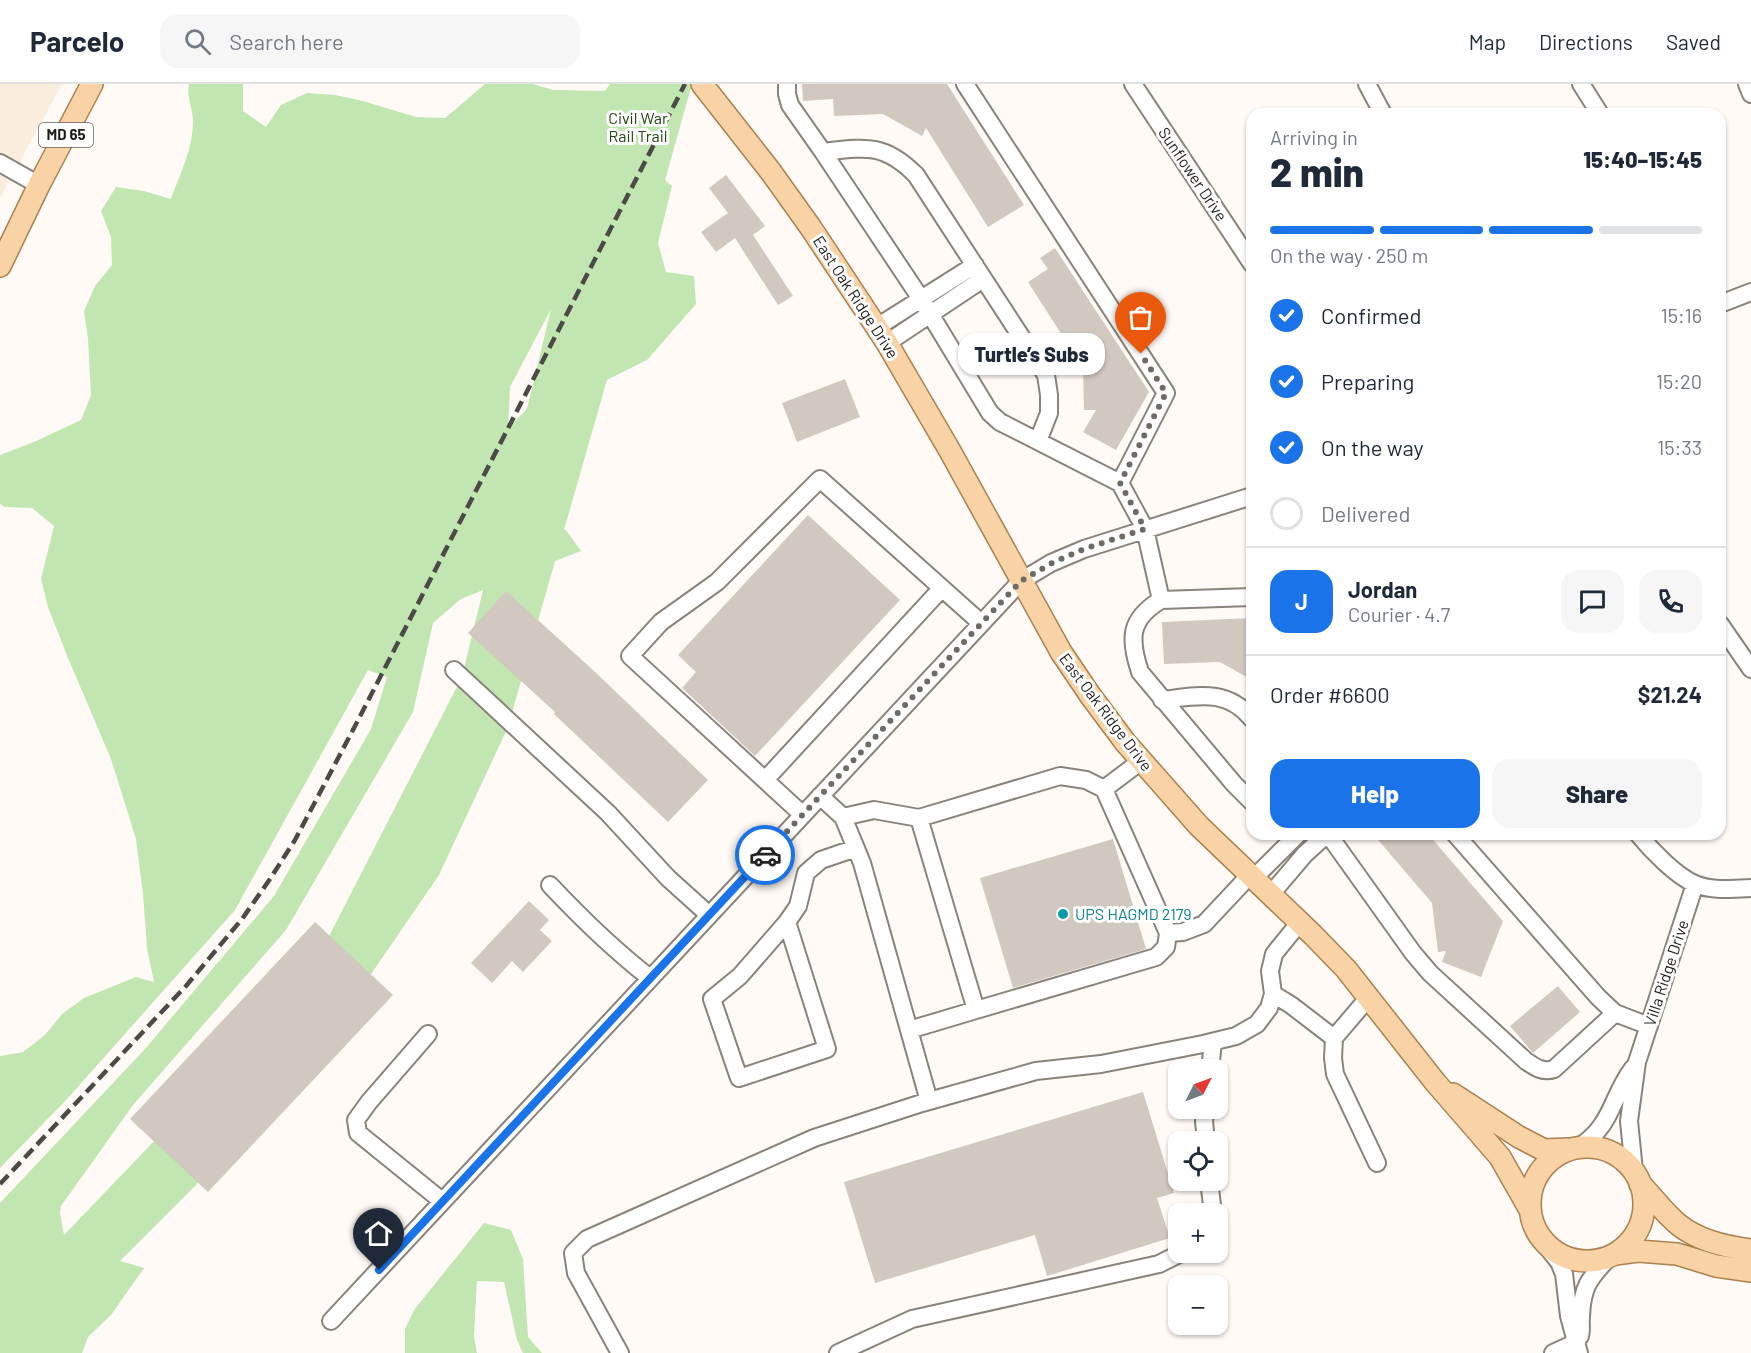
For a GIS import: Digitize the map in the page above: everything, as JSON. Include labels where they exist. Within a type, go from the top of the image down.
[{"type":"main road","name":"MD 65","points":[[0,266],[92,84]]},
{"type":"main road","name":"East Oak Ridge Drive","points":[[702,84],[777,181],[882,335],[950,451],[1060,652],[1097,705],[1141,761],[1199,826],[1346,969],[1435,1082],[1500,1157],[1529,1208]]},
{"type":"main road","name":"MD 65","points":[[0,240],[39,185]]},
{"type":"main road","name":"East Oak Ridge Drive","points":[[1435,1082],[1519,1137],[1544,1150],[1573,1148]]},
{"type":"main road","points":[[1751,1250],[1735,1248],[1693,1235],[1678,1224],[1621,1158],[1604,1149],[1586,1146],[1573,1148],[1552,1158],[1539,1171],[1531,1189],[1529,1208],[1534,1227],[1544,1243],[1560,1254],[1578,1261],[1597,1260],[1638,1251],[1677,1254],[1716,1266],[1751,1271]]},
{"type":"main road","points":[[1613,1255],[1630,1242],[1640,1226],[1644,1208],[1642,1188],[1637,1177]]},
{"type":"street","points":[[787,84],[790,105],[931,314],[990,414],[1000,422],[1120,483],[1145,529],[1161,600]]},
{"type":"street","points":[[965,84],[1166,393],[1120,483]]},
{"type":"street","name":"Sunflower Drive","points":[[1133,84],[1246,255]]},
{"type":"street","points":[[1366,84],[1380,108]]},
{"type":"street","points":[[1581,84],[1596,108]]},
{"type":"street","points":[[1747,84],[1751,94]]},
{"type":"street","points":[[823,153],[859,148],[877,149],[891,154],[916,175],[1046,375],[1049,413],[1038,441]]},
{"type":"street","points":[[0,163],[39,185]]},
{"type":"street","points":[[882,335],[921,299],[979,272]]},
{"type":"street","points":[[882,335],[931,314],[979,272]]},
{"type":"street","points":[[1726,300],[1751,292]]},
{"type":"street","points":[[802,815],[630,656],[653,630],[717,582],[820,479],[981,623]]},
{"type":"street","points":[[331,1321],[1021,581],[1052,563],[1084,549],[1246,498]]},
{"type":"street","points":[[765,780],[942,588]]},
{"type":"street","points":[[1246,597],[1161,600],[1146,609],[1136,623],[1134,635],[1135,658],[1140,672],[1246,796]]},
{"type":"street","points":[[1726,633],[1751,669]]},
{"type":"street","points":[[454,670],[608,813],[668,878],[709,915]]},
{"type":"street","points":[[1162,700],[1206,695],[1234,703],[1246,711]]},
{"type":"street","points":[[1104,789],[1141,761]]},
{"type":"street","points":[[843,817],[874,810],[920,818],[1060,776],[1086,780],[1104,789],[1168,933],[1166,947],[1155,957],[909,1030]]},
{"type":"street","points":[[820,796],[843,817],[862,863],[929,1101]]},
{"type":"street","points":[[920,818],[976,1010]]},
{"type":"street","points":[[1168,933],[1183,932],[1204,924],[1287,840]]},
{"type":"street","points":[[1294,840],[1305,854]]},
{"type":"street","points":[[1271,894],[1305,854],[1320,840]]},
{"type":"street","points":[[1331,840],[1430,973],[1526,1061],[1537,1068],[1548,1071],[1554,1069],[1615,1013]]},
{"type":"street","points":[[1460,840],[1598,997],[1615,1013],[1649,1026]]},
{"type":"street","points":[[1644,840],[1674,869],[1695,884],[1720,889],[1751,888]]},
{"type":"street","points":[[787,922],[827,1049],[739,1078],[712,999],[740,976],[787,922],[798,906],[806,873],[821,860],[856,848]]},
{"type":"street","name":"Villa Ridge Drive","points":[[1637,1177],[1629,1121],[1637,1062],[1695,884]]},
{"type":"street","points":[[550,885],[585,922],[650,978]]},
{"type":"street","points":[[620,1353],[576,1273],[573,1253],[587,1239],[814,1138],[929,1101],[1036,1071],[1101,1064],[1236,1036],[1257,1024],[1269,1008],[1273,994],[1270,971],[1274,954],[1300,922]]},
{"type":"street","points":[[1273,994],[1292,1005],[1334,1038]]},
{"type":"street","points":[[1369,997],[1334,1038],[1332,1058],[1335,1074],[1377,1163]]},
{"type":"street","points":[[428,1034],[356,1120],[358,1133],[442,1201]]},
{"type":"street","points":[[1211,1059],[1213,1042]]},
{"type":"street","name":"Villa Ridge Drive","points":[[1573,1148],[1590,1140],[1601,1128],[1637,1062]]},
{"type":"street","points":[[1544,1243],[1559,1262],[1564,1274],[1569,1316],[1578,1348]]},
{"type":"street","points":[[1578,1348],[1583,1298],[1587,1284],[1613,1255]]},
{"type":"street","points":[[838,1353],[912,1319],[1159,1264],[1168,1260]]},
{"type":"street","points":[[1553,1353],[1578,1348]]},
{"type":"shaded area","points":[[0,84],[62,84],[0,198]]},
{"type":"green space","name":"Civil War Rail Trail","points":[[189,84],[243,84],[243,111],[266,127],[281,105],[307,93],[335,95],[363,101],[416,117],[445,118],[485,84],[533,84],[553,90],[605,91],[610,84],[692,84],[665,180],[672,186],[658,243],[666,272],[694,276],[696,304],[647,360],[607,380],[564,530],[581,551],[555,561],[508,727],[439,875],[293,1088],[120,1261],[144,1268],[111,1315],[88,1337],[82,1353],[0,1353],[0,1203],[145,1049],[274,896],[371,729],[387,677],[368,670],[235,910],[68,1098],[0,1168],[0,1056],[23,1052],[45,1035],[62,1014],[84,998],[136,977],[154,982],[147,948],[136,839],[111,759],[48,607],[41,579],[54,526],[32,508],[5,507],[0,504],[0,455],[81,420],[91,395],[84,311],[95,286],[112,265],[111,237],[101,211],[116,187],[144,191],[171,199],[191,141],[193,116]],"holes":[[[551,309],[528,405],[508,428],[510,387]],[[483,590],[462,677],[304,985],[64,1235],[61,1206],[133,1105],[286,930],[413,712],[433,623],[461,599]]]},
{"type":"green space","points":[[484,1223],[511,1230],[523,1259],[528,1337],[542,1353],[523,1353],[517,1340],[504,1282],[477,1281],[474,1336],[477,1353],[405,1353],[405,1329],[414,1310]]},
{"type":"building","points":[[802,84],[947,84],[1024,205],[988,227],[926,128],[922,136],[883,114],[834,116],[833,99],[803,101]]},
{"type":"building","points":[[726,175],[765,226],[753,235],[793,296],[778,305],[735,238],[716,252],[701,232],[728,213],[709,188]]},
{"type":"building","points":[[1055,248],[1149,392],[1116,450],[1083,432],[1096,410],[1084,410],[1083,368],[1028,282],[1048,269],[1040,258]]},
{"type":"building","points":[[845,379],[860,417],[797,442],[782,403]]},
{"type":"building","points":[[808,515],[900,600],[755,756],[682,688],[696,672],[678,655]]},
{"type":"building","points":[[506,591],[708,780],[668,822],[554,714],[555,712],[468,633]]},
{"type":"building","points":[[1246,618],[1246,677],[1220,662],[1164,664],[1162,622]]},
{"type":"building","name":"UPS HAGMD 2179","points":[[1113,839],[1146,949],[1013,988],[980,878]]},
{"type":"building","points":[[1378,840],[1433,840],[1503,921],[1481,977],[1442,962],[1446,951],[1438,952],[1432,903]]},
{"type":"building","points":[[529,901],[549,920],[540,930],[552,941],[523,972],[512,961],[492,983],[471,963]]},
{"type":"building","points":[[315,922],[393,995],[208,1192],[130,1119]]},
{"type":"building","points":[[1558,986],[1580,1012],[1533,1053],[1510,1026]]},
{"type":"building","points":[[1143,1092],[1168,1173],[1168,1191],[1174,1193],[1157,1198],[1168,1239],[1047,1276],[1035,1235],[875,1283],[844,1182]]},
{"type":"railway","points":[[0,1184],[186,986],[242,919],[295,840],[685,84]]},
{"type":"way so far","points":[[765,855],[1021,581],[1052,563],[1084,549],[1145,529],[1120,483],[1166,393],[1141,354]]},
{"type":"place","name":"Turtle’s Subs","points":[[1141,354]]},
{"type":"place","name":"UPS HAGMD 2179","points":[[1063,914]]},
{"type":"route","points":[[379,1270],[765,855]]}]
